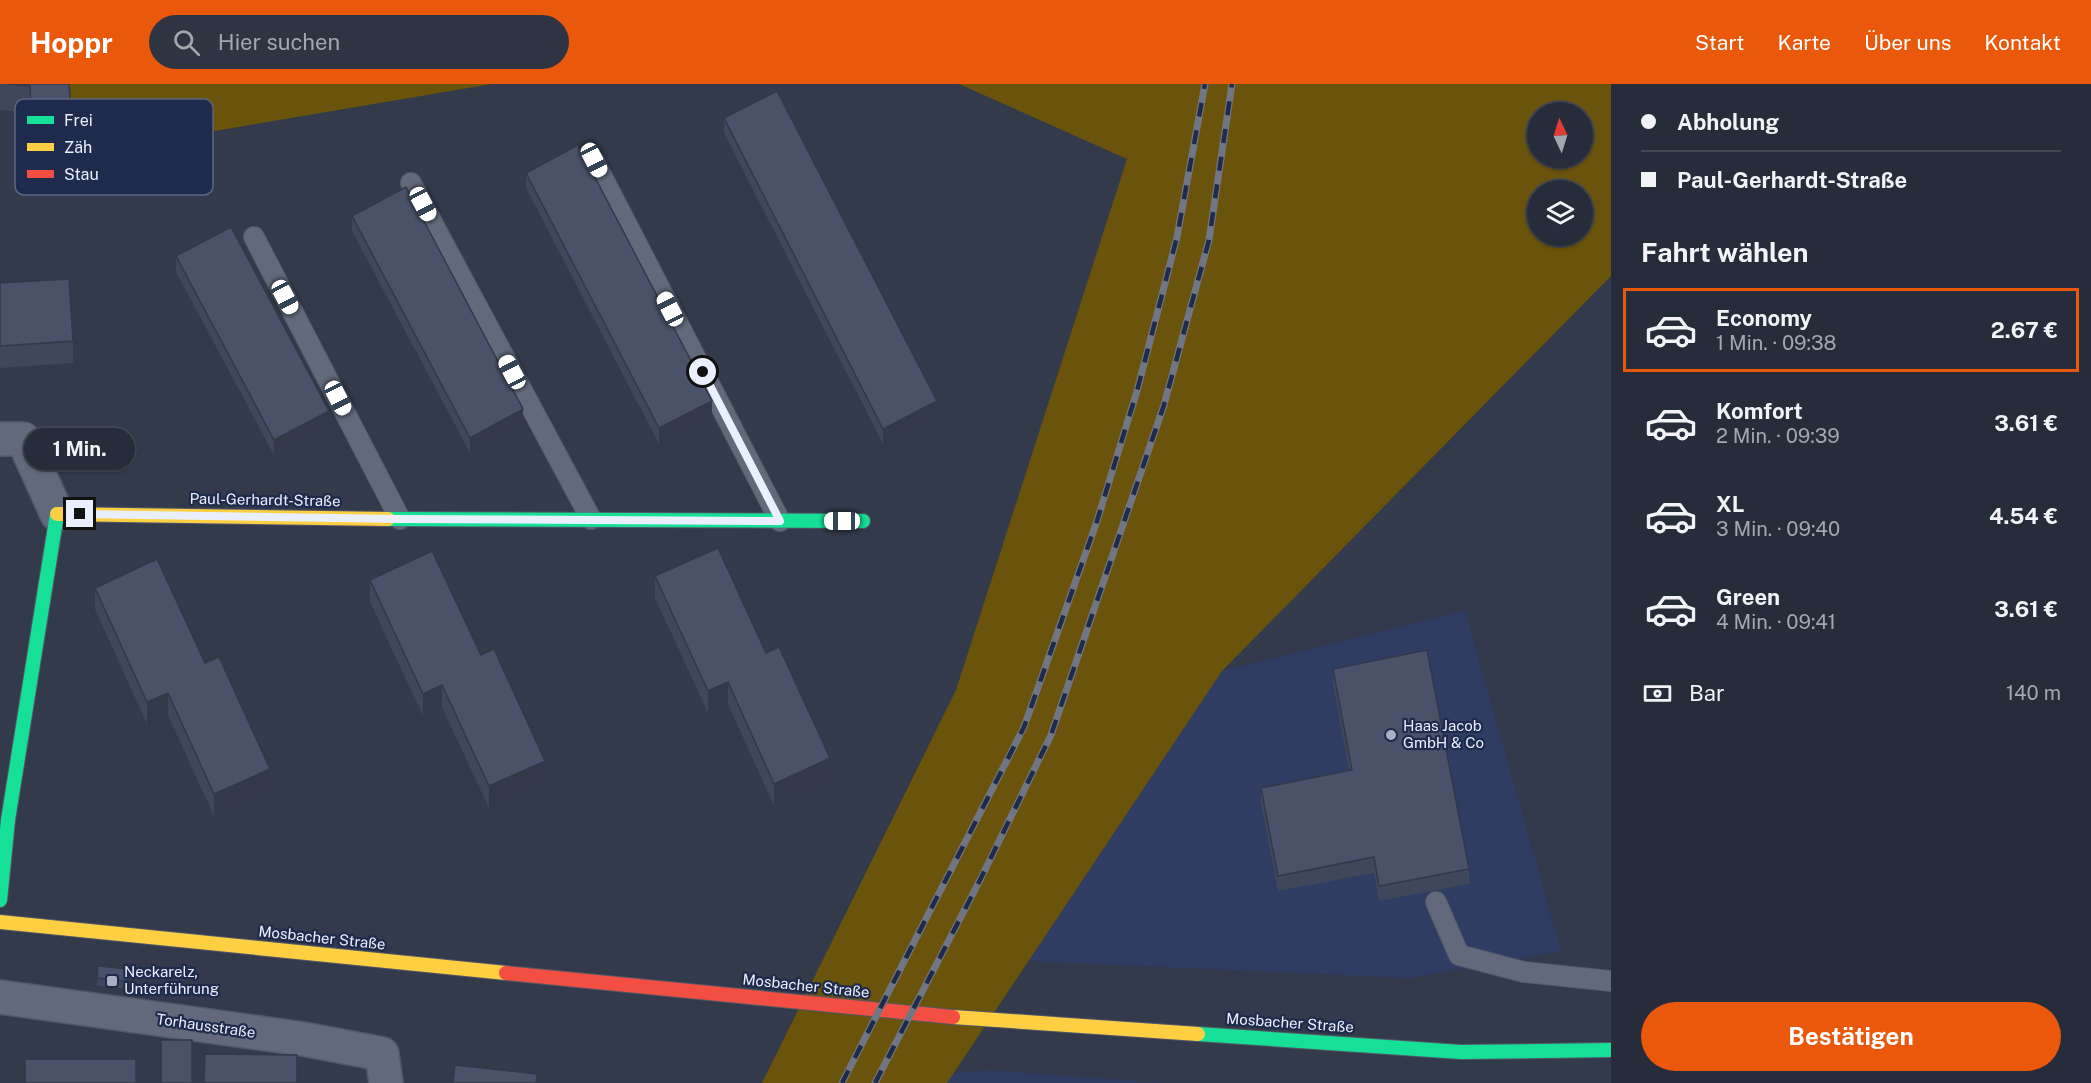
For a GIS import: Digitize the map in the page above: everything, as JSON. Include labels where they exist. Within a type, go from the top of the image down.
[{"type":"street","points":[[0,439],[23,439],[57,514],[8,820],[0,900]]},
{"type":"street","name":"Paul-Gerhardt-Straße","points":[[57,514],[400,519],[863,521]]},
{"type":"street","name":"Mosbacher Straße","points":[[0,922],[913,1014],[1461,1052],[1611,1050]]},
{"type":"street","name":"Torhausstraße","points":[[0,997],[303,1039],[382,1054],[386,1083]]},
{"type":"lane","points":[[594,160],[780,521]]},
{"type":"lane","points":[[411,183],[591,519]]},
{"type":"lane","points":[[254,237],[400,519]]},
{"type":"lane","points":[[1436,902],[1459,956],[1524,972],[1611,981]]},
{"type":"shaded area","points":[[60,84],[492,84],[213,131],[213,99],[61,99]]},
{"type":"shaded area","points":[[959,84],[1611,84],[1611,276],[1222,671],[947,1083],[762,1083],[956,690],[1127,159]]},
{"type":"shaded area","points":[[1465,611],[1561,951],[1410,978],[1029,961],[1222,671]]},
{"type":"shaded area","points":[[988,1070],[1160,1083],[947,1083],[953,1074]]},
{"type":"building","points":[[8,84],[69,84],[70,99],[31,99],[30,86]]},
{"type":"building","points":[[777,91],[937,401],[883,429],[724,118]]},
{"type":"building","points":[[578,145],[712,401],[659,428],[526,173]]},
{"type":"building","points":[[406,187],[523,409],[470,438],[352,216]]},
{"type":"building","points":[[231,227],[329,411],[274,440],[176,256]]},
{"type":"building","points":[[69,279],[73,341],[0,346],[0,283]]},
{"type":"building","points":[[718,548],[766,653],[779,647],[830,758],[774,784],[728,682],[708,691],[655,576]]},
{"type":"building","points":[[432,551],[481,655],[494,649],[545,761],[489,786],[442,685],[423,694],[370,580]]},
{"type":"building","points":[[157,559],[205,663],[219,657],[270,769],[214,794],[168,693],[147,702],[95,588]]},
{"type":"building","name":"Haas Jacob GmbH & Co","points":[[1427,650],[1469,869],[1379,886],[1374,857],[1278,876],[1261,788],[1352,770],[1333,669]]},
{"type":"building","points":[[98,966],[128,969],[127,981],[97,978]]},
{"type":"building","points":[[161,1040],[192,1040],[192,1083],[161,1083]]},
{"type":"building","points":[[205,1054],[297,1055],[297,1083],[204,1083]]},
{"type":"building","points":[[25,1059],[136,1059],[136,1083],[25,1083]]},
{"type":"building","points":[[455,1065],[537,1074],[536,1083],[453,1083]]},
{"type":"railway","points":[[842,1083],[1024,727],[1097,521],[1137,391],[1177,237],[1205,84]]},
{"type":"railway","points":[[875,1083],[980,880],[1051,735],[1164,405],[1209,240],[1232,84]]},
{"type":"traffic: fast","points":[[0,900],[8,820],[57,514]]},
{"type":"traffic: fast","points":[[388,519],[863,521]]},
{"type":"traffic: fast","points":[[1198,1034],[1461,1052],[1611,1050]]},
{"type":"traffic: slow","points":[[57,514],[388,519]]},
{"type":"traffic: slow","points":[[0,922],[506,973]]},
{"type":"traffic: slow","points":[[953,1017],[1198,1034]]},
{"type":"traffic: jam","points":[[506,973],[953,1017]]},
{"type":"place","name":"Haas Jacob GmbH & Co","points":[[1391,735]]},
{"type":"place","name":"Neckarelz, Unterführung","points":[[112,981]]},
{"type":"route","points":[[80,514],[780,521],[703,372]]}]
